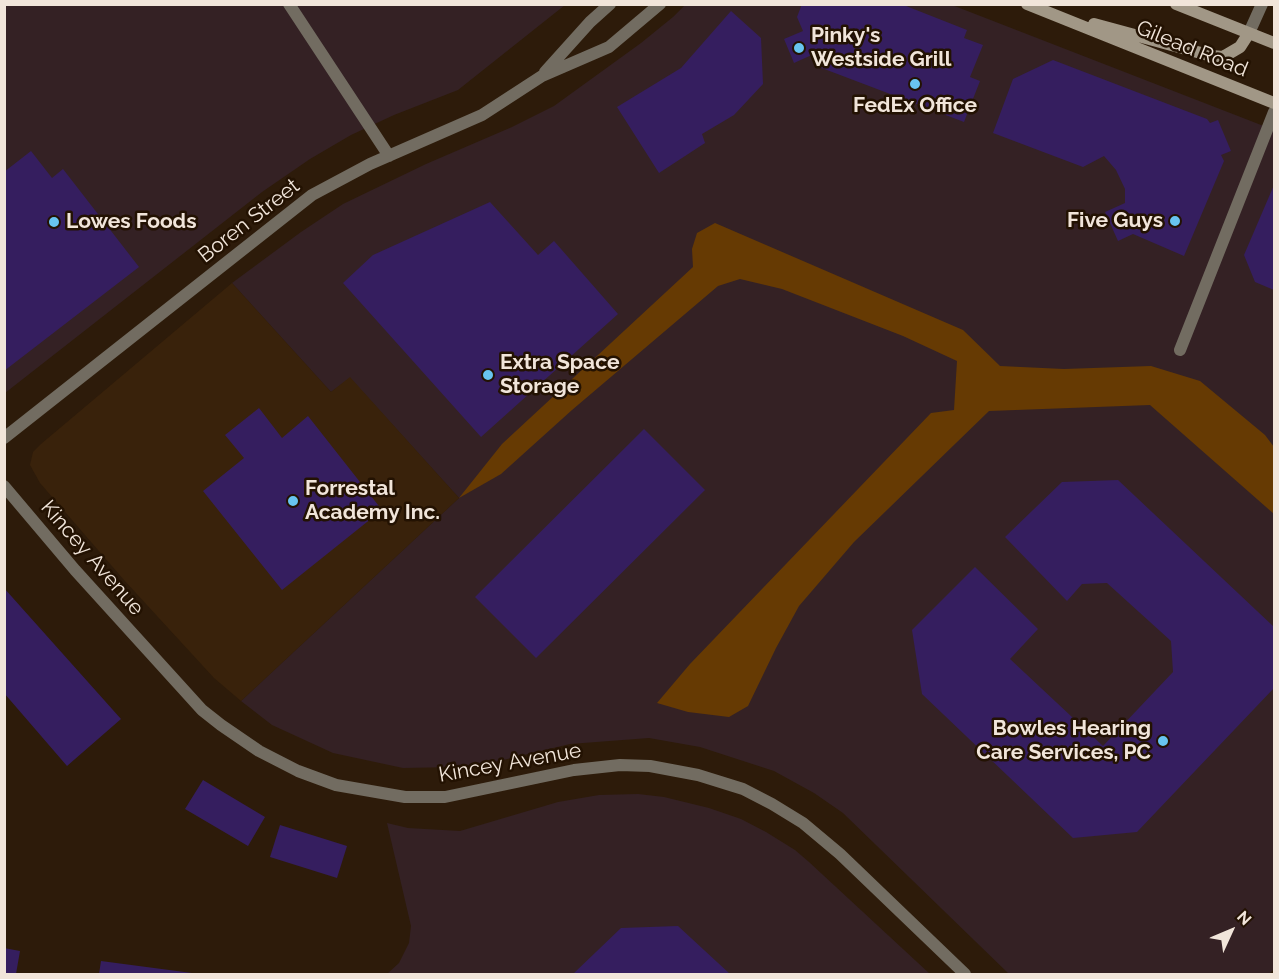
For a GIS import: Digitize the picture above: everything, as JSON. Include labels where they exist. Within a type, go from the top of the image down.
[{"type":"main road","name":"Gilead Road","points":[[1028,4],[1275,103]]},
{"type":"main road","name":"Gilead Road","points":[[1176,4],[1275,43]]},
{"type":"main road","points":[[1041,10],[1212,56],[1223,57],[1232,54],[1240,47],[1249,33]]},
{"type":"street","points":[[289,4],[388,156]]},
{"type":"street","name":"Boren Street","points":[[542,76],[590,22],[610,4]]},
{"type":"street","name":"Boren Street","points":[[4,438],[312,195],[388,156],[482,115],[542,76],[609,47],[660,4]]},
{"type":"street","points":[[1249,33],[1262,4]]},
{"type":"street","points":[[1180,350],[1275,112]]},
{"type":"street","name":"Kincey Avenue","points":[[4,486],[75,570],[194,702],[220,725],[260,752],[336,785],[405,797],[445,797],[574,770],[620,765],[650,766],[698,775],[743,789],[803,823],[840,854],[965,975]]},
{"type":"shaded area","points":[[5,5],[565,5],[458,90],[351,135],[310,159],[262,192],[5,393]]},
{"type":"shaded area","points":[[685,5],[952,5],[1274,130],[1274,969],[1269,974],[1009,974],[843,813],[814,793],[774,771],[700,747],[649,738],[570,744],[499,761],[456,767],[403,768],[333,753],[272,725],[241,701],[459,498],[350,378],[331,392],[232,283],[343,204],[554,106],[641,43]]},
{"type":"shaded area","points":[[715,223],[963,330],[1000,366],[1064,369],[1151,366],[1200,381],[1265,435],[1274,447],[1274,514],[1150,405],[989,411],[854,542],[799,606],[748,706],[729,717],[688,712],[657,703],[690,664],[931,413],[954,410],[957,361],[903,336],[782,289],[740,279],[718,286],[572,410],[501,474],[459,498],[502,444],[693,267],[692,249],[697,233]]},
{"type":"shaded area","points":[[232,283],[331,392],[350,377],[459,498],[241,701],[214,678],[124,580],[40,483],[30,465],[33,452],[41,444]]},
{"type":"shaded area","points":[[638,794],[664,797],[709,808],[741,819],[766,832],[795,850],[809,862],[930,974],[387,974],[399,963],[409,943],[411,926],[387,823],[408,828],[460,831],[558,802],[599,795]]},
{"type":"building","points":[[802,4],[901,4],[967,30],[964,38],[983,45],[970,77],[980,81],[964,122],[819,67],[814,54],[794,63],[784,39],[803,31],[797,17]]},
{"type":"building","points":[[731,11],[761,38],[763,84],[734,115],[702,134],[705,143],[659,173],[617,107],[681,68]]},
{"type":"building","points":[[1053,60],[1207,119],[1210,123],[1218,120],[1231,151],[1221,155],[1224,161],[1184,256],[1133,234],[1118,241],[1105,212],[1125,203],[1125,189],[1116,170],[1104,156],[1083,167],[993,133],[1013,79]]},
{"type":"building","name":"Lowes Foods","points":[[31,151],[52,178],[63,169],[139,267],[4,371],[4,172]]},
{"type":"building","points":[[1274,185],[1274,290],[1255,282],[1244,255]]},
{"type":"building","name":"Extra Space Storage","points":[[490,202],[538,255],[554,241],[618,314],[481,437],[343,283],[373,255]]},
{"type":"building","name":"Forrestal Academy Inc.","points":[[259,408],[282,438],[308,416],[382,510],[282,590],[203,491],[244,458],[225,435]]},
{"type":"building","points":[[644,429],[705,490],[536,658],[475,597]]},
{"type":"building","points":[[1118,480],[1274,627],[1274,688],[1137,832],[1073,838],[922,694],[912,630],[975,567],[1038,629],[1010,659],[1103,746],[1173,672],[1171,641],[1107,583],[1082,584],[1067,601],[1005,537],[1062,482]]},
{"type":"building","points":[[4,588],[121,719],[67,766],[4,693]]},
{"type":"building","points":[[203,780],[265,817],[248,846],[185,809]]},
{"type":"building","points":[[280,825],[347,846],[337,878],[270,857]]},
{"type":"building","points":[[678,926],[730,974],[573,974],[621,928]]},
{"type":"building","points":[[4,948],[20,951],[16,974],[4,974]]},
{"type":"building","points":[[101,961],[192,973],[192,974],[99,974]]},
{"type":"place","name":"Pinky's Westside Grill","points":[[799,48]]},
{"type":"place","name":"FedEx Office","points":[[915,84]]},
{"type":"place","name":"Five Guys","points":[[1175,221]]},
{"type":"place","name":"Lowes Foods","points":[[54,222]]},
{"type":"place","name":"Extra Space Storage","points":[[488,375]]},
{"type":"place","name":"Forrestal Academy Inc.","points":[[293,501]]},
{"type":"place","name":"Bowles Hearing Care Services, PC","points":[[1163,741]]}]
